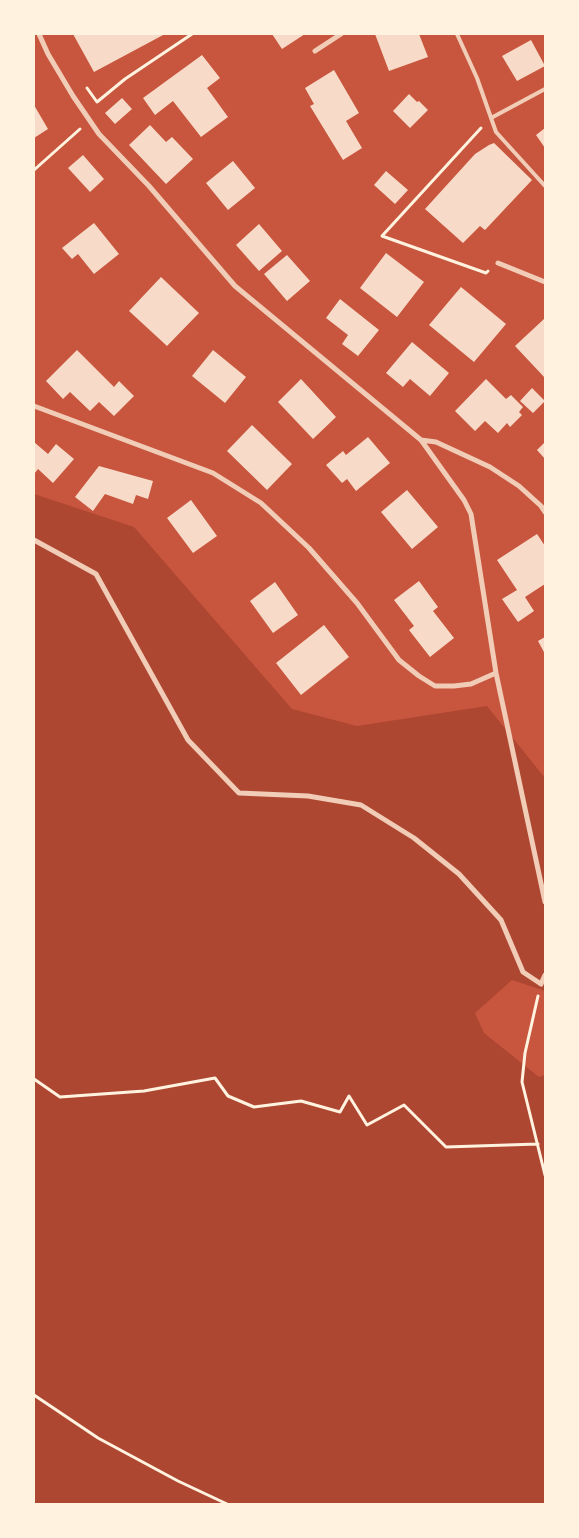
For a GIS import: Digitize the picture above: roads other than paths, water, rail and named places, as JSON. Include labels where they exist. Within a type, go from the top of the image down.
[{"type":"street","points":[[40,34],[48,54],[99,134],[149,186],[234,286],[421,440],[464,500],[471,514],[496,673],[545,902]]},
{"type":"street","points":[[315,51],[341,34]]},
{"type":"street","points":[[498,263],[545,282]]},
{"type":"street","points":[[34,406],[213,473],[261,503],[309,548],[357,603],[399,660],[418,676],[435,686],[471,684],[496,673]]},
{"type":"street","points":[[421,440],[436,442],[490,466],[519,486],[545,512]]},
{"type":"street","points":[[34,540],[96,574],[188,740],[239,793],[308,796],[361,805],[414,838],[459,874],[501,920],[523,972],[541,984],[545,975]]},
{"type":"lane","points":[[457,34],[477,78],[496,132],[545,186]]},
{"type":"lane","points":[[491,118],[545,90]]}]
